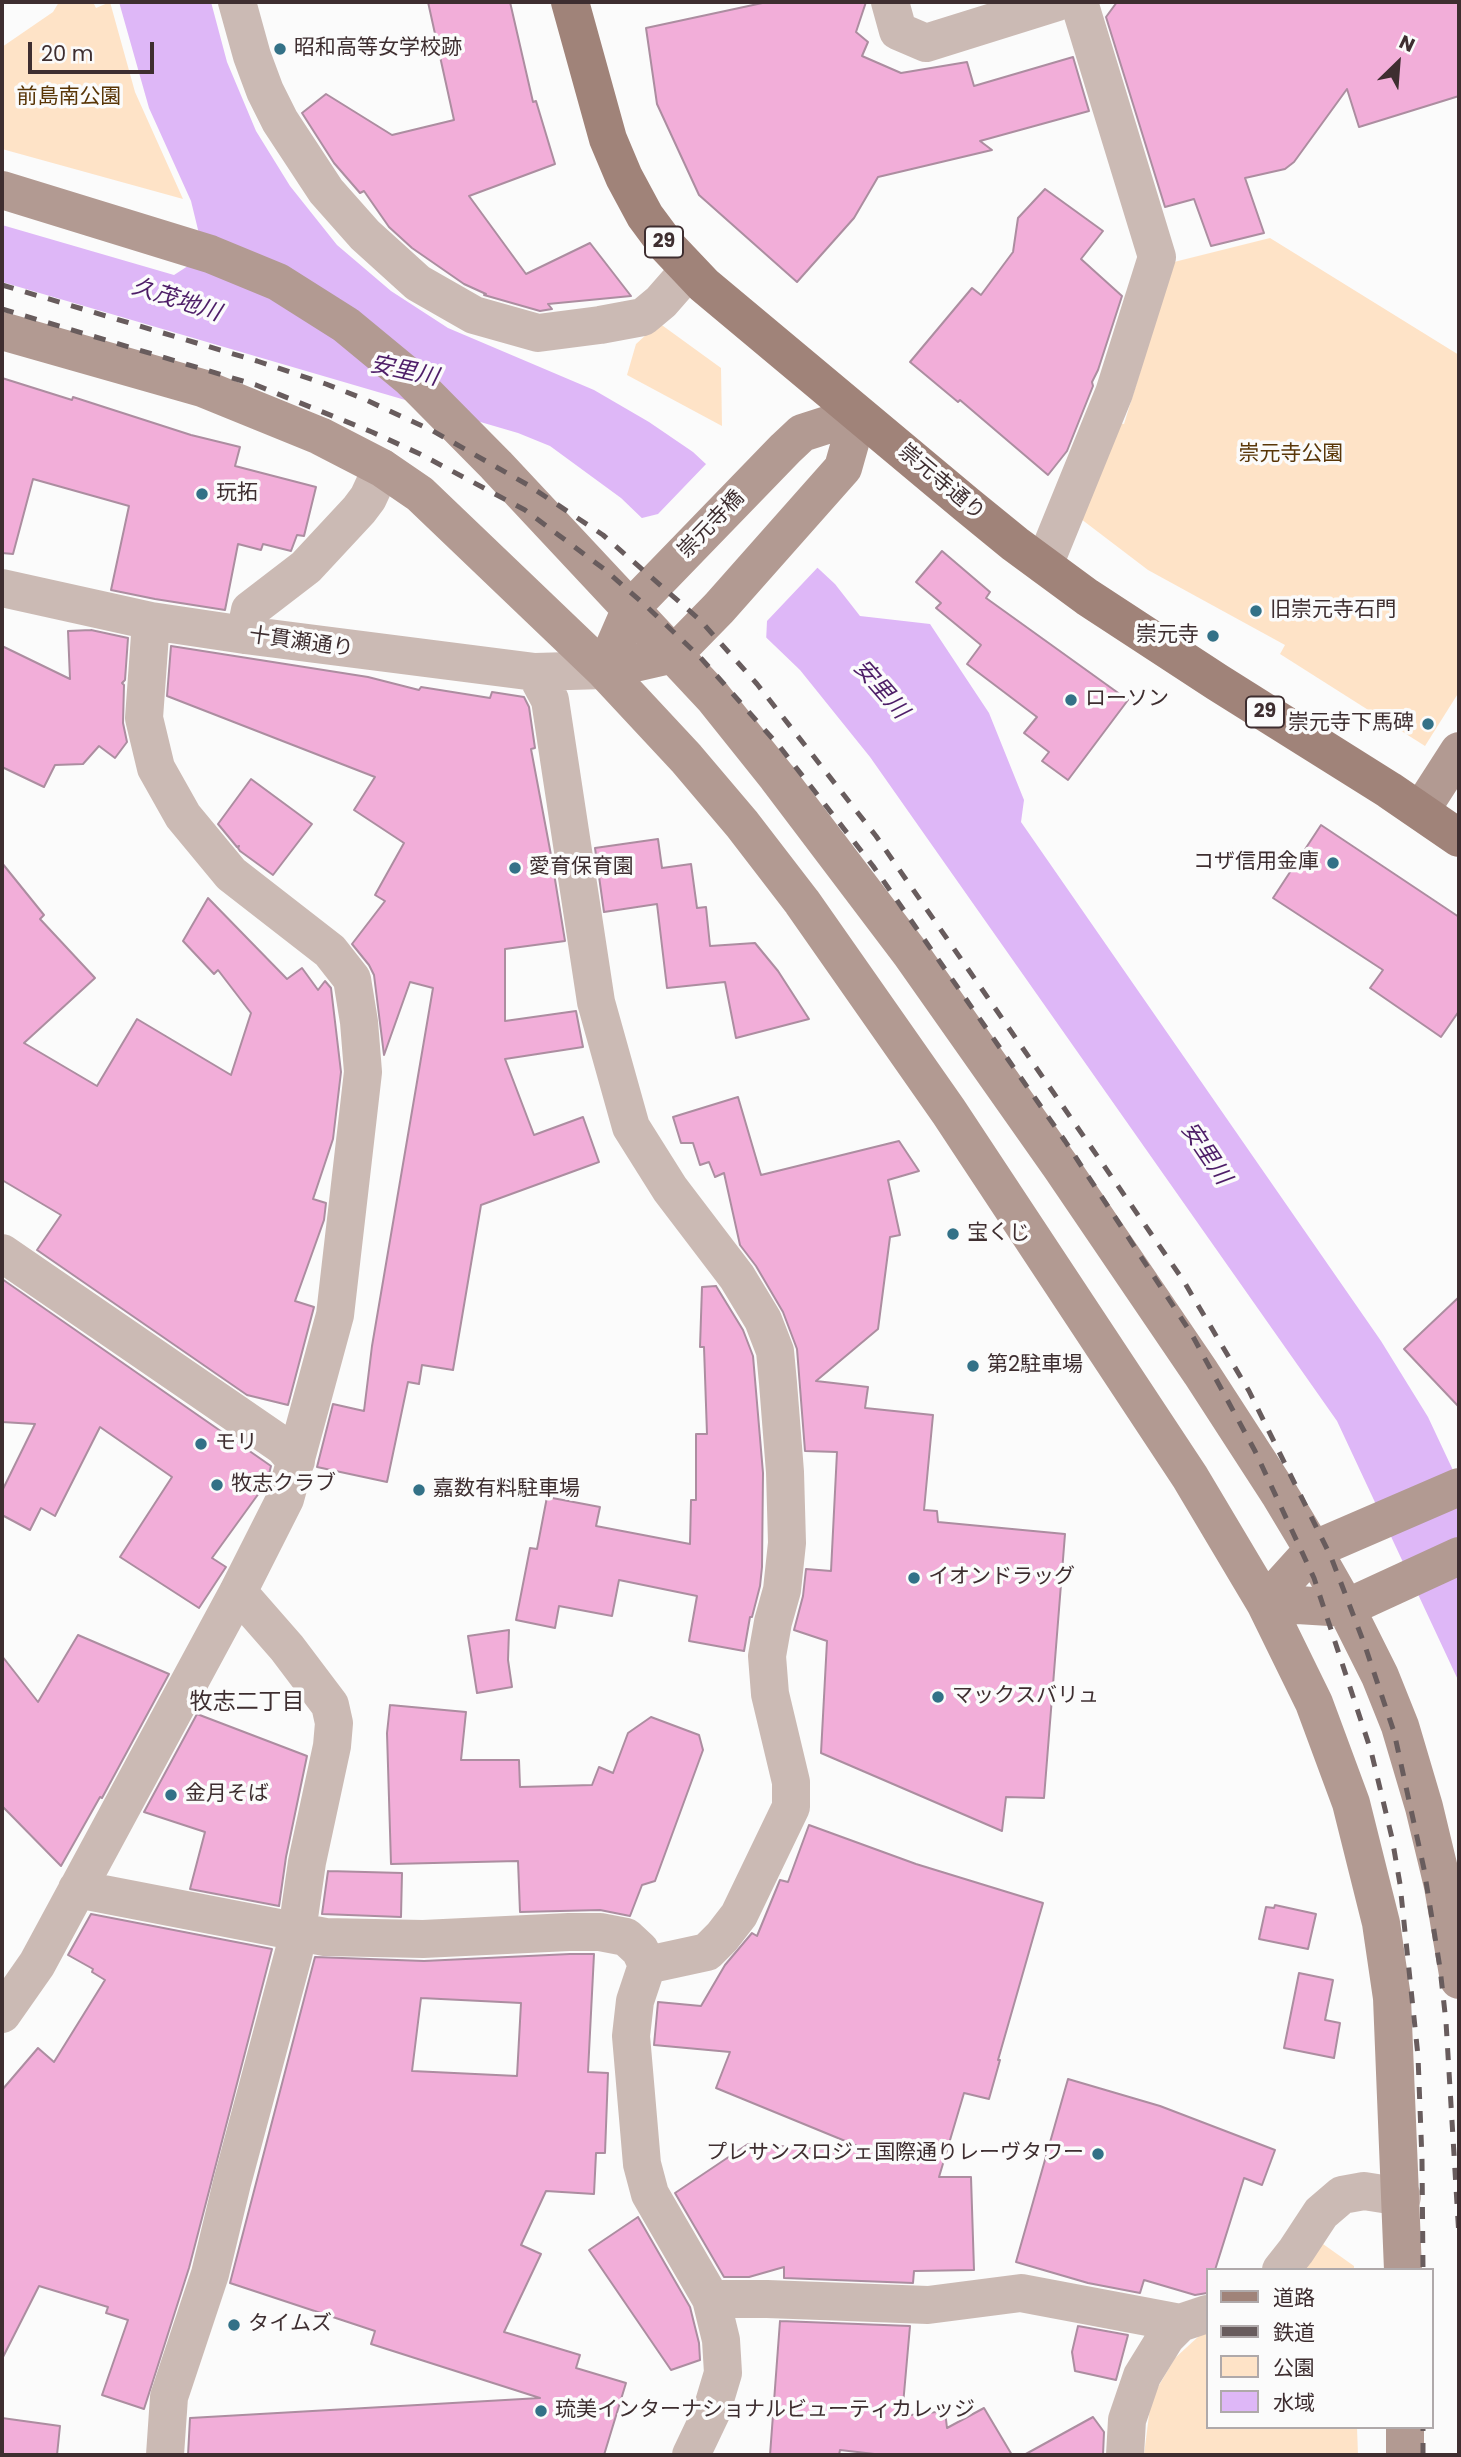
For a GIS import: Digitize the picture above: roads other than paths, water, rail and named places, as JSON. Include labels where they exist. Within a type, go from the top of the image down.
[{"type":"main road","name":"崇元寺通り","points":[[570,2],[608,139],[624,177],[645,216],[667,247],[726,305],[1044,565],[1109,612],[1420,810],[1459,838]]},
{"type":"street","points":[[237,2],[260,80],[280,121],[326,191],[365,235],[418,283],[474,315],[537,333],[643,317],[661,302],[689,270]]},
{"type":"street","points":[[890,2],[898,31],[926,43],[1057,2]]},
{"type":"street","points":[[1044,565],[1114,393],[1157,257],[1079,2]]},
{"type":"street","points":[[2,190],[210,254],[278,282],[345,325],[410,377],[713,697],[919,965],[1069,1178],[1201,1373],[1313,1550],[1380,1676],[1400,1726],[1440,1872],[1459,1980]]},
{"type":"street","points":[[2,331],[202,388],[320,436],[382,468],[420,494],[604,670],[687,758],[742,824],[868,993],[1190,1477],[1265,1604],[1314,1703],[1351,1803],[1381,1923],[1392,1998],[1403,2268]]},
{"type":"street","points":[[604,670],[674,654],[719,608],[842,468],[858,415]]},
{"type":"street","name":"崇元寺橋","points":[[631,608],[802,433],[858,415]]},
{"type":"street","points":[[245,635],[250,610],[306,567],[359,510],[368,498],[382,468]]},
{"type":"street","name":"十貫瀬通り","points":[[2,588],[150,621],[245,635],[535,671],[604,670]]},
{"type":"street","points":[[604,670],[631,608]]},
{"type":"street","points":[[2,2014],[37,1964],[238,1592],[285,1499],[335,1315],[363,1072],[352,979],[330,951],[231,874],[184,816],[156,768],[144,718],[150,621]]},
{"type":"street","points":[[535,671],[550,700],[596,1002],[631,1127],[670,1189],[737,1277],[763,1320],[775,1351],[778,1383],[788,1543],[782,1590],[767,1656],[770,1694],[791,1782],[791,1807],[739,1915],[722,1937],[707,1952],[648,1965]]},
{"type":"street","points":[[1420,810],[1459,751]]},
{"type":"street","points":[[2,1253],[283,1446],[296,1461]]},
{"type":"street","points":[[1265,1604],[1313,1550],[1459,1487]]},
{"type":"street","points":[[1265,1604],[1346,1608],[1459,1556]]},
{"type":"street","points":[[165,2455],[169,2397],[210,2274],[294,1951],[334,1723],[330,1704],[287,1648],[238,1592]]},
{"type":"street","points":[[77,1889],[324,1937],[423,1940],[569,1932],[600,1932],[626,1937],[640,1950],[648,1965],[635,2001],[631,2036],[642,2164],[650,2194],[711,2299],[721,2340],[723,2373],[711,2413],[691,2455]]},
{"type":"street","points":[[1282,2268],[1321,2213],[1342,2195],[1364,2191],[1402,2197]]},
{"type":"street","points":[[711,2299],[928,2305],[1021,2293],[1193,2319]]},
{"type":"street","points":[[1125,2455],[1127,2420],[1142,2376],[1166,2337],[1193,2319]]},
{"type":"street","points":[[1405,2429],[1405,2455]]},
{"type":"water","points":[[119,2],[211,2],[227,62],[256,131],[290,186],[337,245],[391,291],[448,328],[594,390],[693,452],[835,584],[860,616],[930,624],[989,713],[1024,800],[1021,822],[1381,1341],[1428,1417],[1459,1483],[1459,1682],[1337,1421],[870,757],[800,670],[621,498],[550,446],[518,433],[2,282],[2,225],[174,275],[191,264],[200,238],[191,201],[149,108]]},
{"type":"railway","points":[[2,285],[326,384],[433,431],[528,485],[603,535],[700,620],[757,684],[876,836],[1183,1280],[1249,1391],[1331,1557],[1394,1732],[1424,1869],[1446,2022],[1459,2237]]},
{"type":"railway","points":[[2,309],[256,385],[420,454],[525,510],[604,569],[700,657],[780,747],[873,866],[1065,1141],[1191,1333],[1255,1451],[1314,1578],[1371,1751],[1400,1884],[1418,2056],[1423,2268]]},
{"type":"railway","points":[[1423,2429],[1423,2455]]},
{"type":"place","name":"昭和高等女学校跡","points":[[280,49]]},
{"type":"place","name":"玩拓","points":[[202,494]]},
{"type":"place","name":"旧崇元寺石門","points":[[1256,611]]},
{"type":"place","name":"崇元寺","points":[[1213,636]]},
{"type":"place","name":"ローソン","points":[[1071,700]]},
{"type":"place","name":"崇元寺下馬碑","points":[[1428,724]]},
{"type":"place","name":"コザ信用金庫","points":[[1333,863]]},
{"type":"place","name":"愛育保育園","points":[[515,868]]},
{"type":"place","name":"宝くじ","points":[[953,1234]]},
{"type":"place","name":"第2駐車場","points":[[973,1366]]},
{"type":"place","name":"モリ","points":[[201,1444]]},
{"type":"place","name":"牧志クラブ","points":[[217,1485]]},
{"type":"place","name":"嘉数有料駐車場","points":[[419,1490]]},
{"type":"place","name":"イオンドラッグ","points":[[914,1578]]},
{"type":"place","name":"マックスバリュ","points":[[938,1697]]},
{"type":"place","name":"金月そば","points":[[171,1795]]},
{"type":"place","name":"プレサンスロジェ国際通りレーヴタワー","points":[[1098,2154]]},
{"type":"place","name":"タイムズ","points":[[234,2325]]},
{"type":"place","name":"琉美インターナショナルビューティカレッジ","points":[[541,2411]]},
{"type":"district","name":"牧志二丁目","points":[[247,1703]]},
{"type":"park label","name":"前島南公園","points":[[69,98]]},
{"type":"park label","name":"崇元寺公園","points":[[1291,455]]},
{"type":"water label","name":"久茂地川","points":[[176,301]]},
{"type":"water label","name":"安里川","points":[[404,372]]},
{"type":"water label","name":"安里川","points":[[880,690]]},
{"type":"water label","name":"安里川","points":[[1205,1154]]}]
